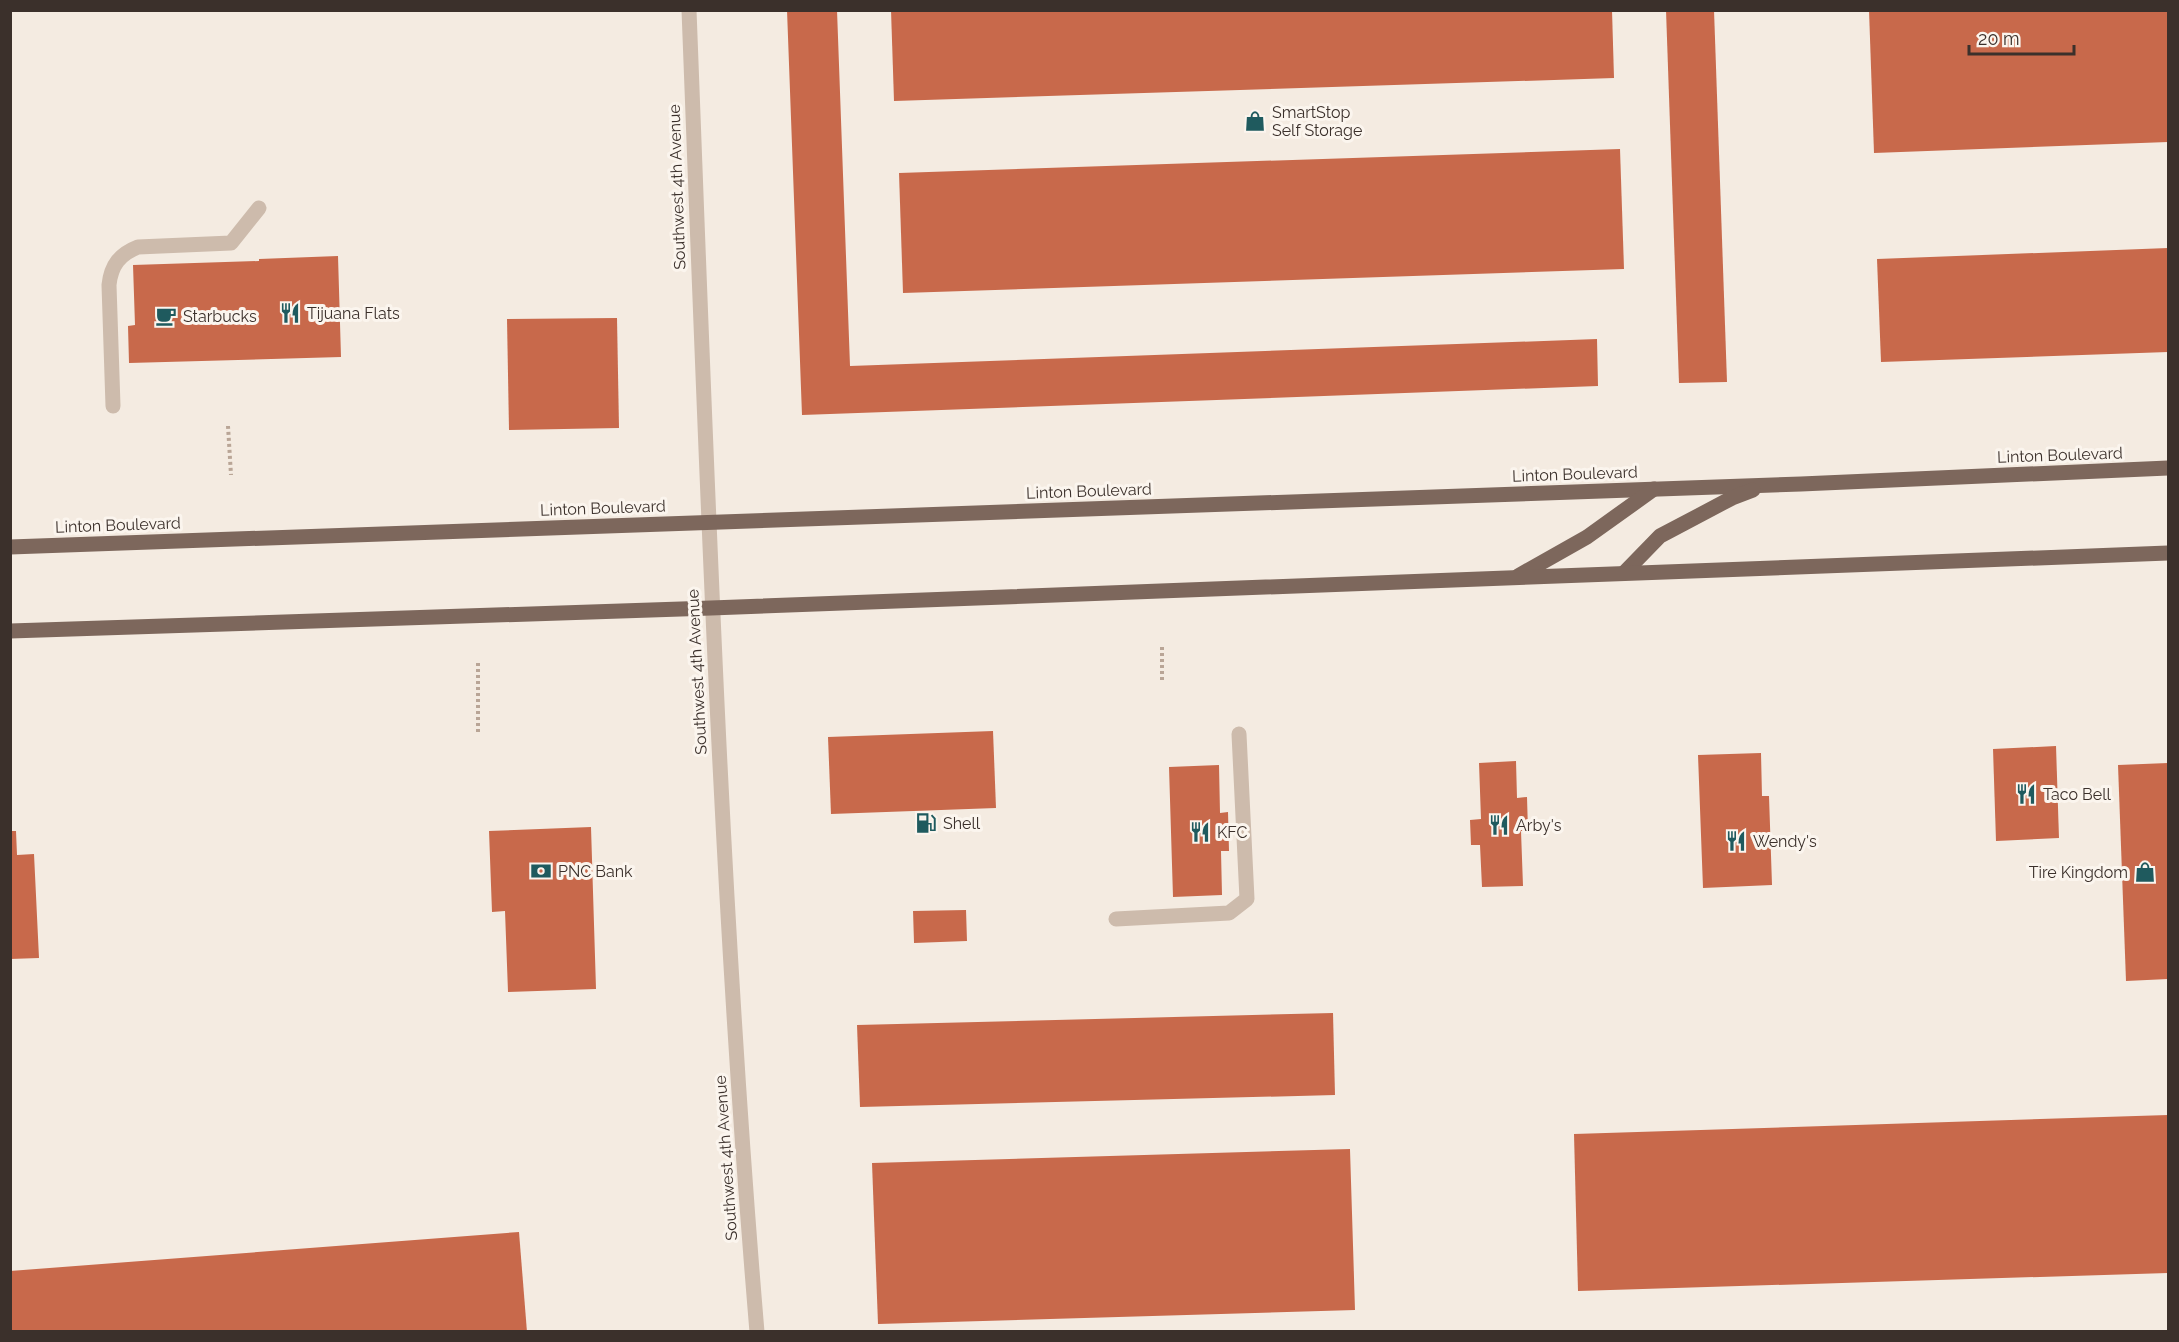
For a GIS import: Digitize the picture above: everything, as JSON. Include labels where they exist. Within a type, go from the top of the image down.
[{"type":"main road","name":"Linton Boulevard","points":[[10,547],[1765,485],[2169,468]]},
{"type":"main road","points":[[1624,573],[1660,536],[1732,498],[1765,485]]},
{"type":"main road","points":[[1515,577],[1587,537],[1654,489]]},
{"type":"main road","points":[[10,631],[711,608],[2169,553]]},
{"type":"street","name":"Southwest 4th Avenue","points":[[689,10],[711,608],[742,1143],[757,1332]]},
{"type":"street","points":[[113,406],[109,285],[111,272],[117,261],[126,252],[138,247],[231,243],[260,208]]},
{"type":"street","points":[[1116,919],[1229,913],[1247,899],[1239,734]]},
{"type":"path","points":[[228,426],[231,475]]},
{"type":"path","points":[[1162,645],[1162,680]]},
{"type":"path","points":[[478,662],[478,732]]},
{"type":"building","points":[[787,10],[837,10],[850,366],[1597,339],[1598,386],[802,415]]},
{"type":"building","points":[[891,10],[1612,10],[1614,78],[894,101]]},
{"type":"building","points":[[1666,10],[1714,10],[1727,382],[1679,383]]},
{"type":"building","points":[[1869,10],[2168,10],[2168,142],[1874,153]]},
{"type":"building","points":[[1620,149],[1624,269],[903,293],[899,173]]},
{"type":"building","points":[[2168,248],[2168,352],[1881,362],[1877,259]]},
{"type":"building","points":[[338,256],[341,357],[129,363],[128,326],[135,325],[133,265]]},
{"type":"building","points":[[617,318],[619,428],[509,430],[507,319]]},
{"type":"building","points":[[993,731],[996,808],[831,814],[828,737]]},
{"type":"building","name":"Taco Bell","points":[[2056,746],[2059,838],[1996,841],[1993,749]]},
{"type":"building","name":"Wendy's","points":[[1761,753],[1762,796],[1769,796],[1772,885],[1703,888],[1698,755]]},
{"type":"building","name":"Arby's","points":[[1516,761],[1517,798],[1527,797],[1528,831],[1521,831],[1523,886],[1482,887],[1480,845],[1471,845],[1470,820],[1481,819],[1479,763]]},
{"type":"building","name":"Tire Kingdom","points":[[2168,763],[2168,979],[2126,981],[2118,765]]},
{"type":"building","name":"KFC","points":[[1219,765],[1220,813],[1228,812],[1229,851],[1221,851],[1222,895],[1173,897],[1169,767]]},
{"type":"building","name":"PNC Bank","points":[[591,827],[596,989],[508,992],[505,911],[492,912],[489,831]]},
{"type":"building","points":[[10,831],[16,831],[17,855],[34,854],[39,958],[10,959]]},
{"type":"building","points":[[966,910],[967,941],[914,943],[913,911]]},
{"type":"building","points":[[1333,1013],[1335,1095],[860,1107],[857,1025]]},
{"type":"building","points":[[2168,1115],[2168,1273],[1578,1291],[1574,1134]]},
{"type":"building","points":[[1350,1149],[1355,1310],[878,1324],[872,1163]]},
{"type":"building","points":[[519,1232],[527,1332],[10,1332],[10,1271]]},
{"type":"place","name":"SmartStop Self Storage","points":[[1255,121]]},
{"type":"place","name":"Tijuana Flats","points":[[290,313]]},
{"type":"place","name":"Starbucks","points":[[166,316]]},
{"type":"place","name":"Taco Bell","points":[[2026,794]]},
{"type":"place","name":"Shell","points":[[926,823]]},
{"type":"place","name":"Arby's","points":[[1499,825]]},
{"type":"place","name":"KFC","points":[[1200,832]]},
{"type":"place","name":"Wendy's","points":[[1736,841]]},
{"type":"place","name":"PNC Bank","points":[[541,871]]},
{"type":"place","name":"Tire Kingdom","points":[[2145,872]]}]
